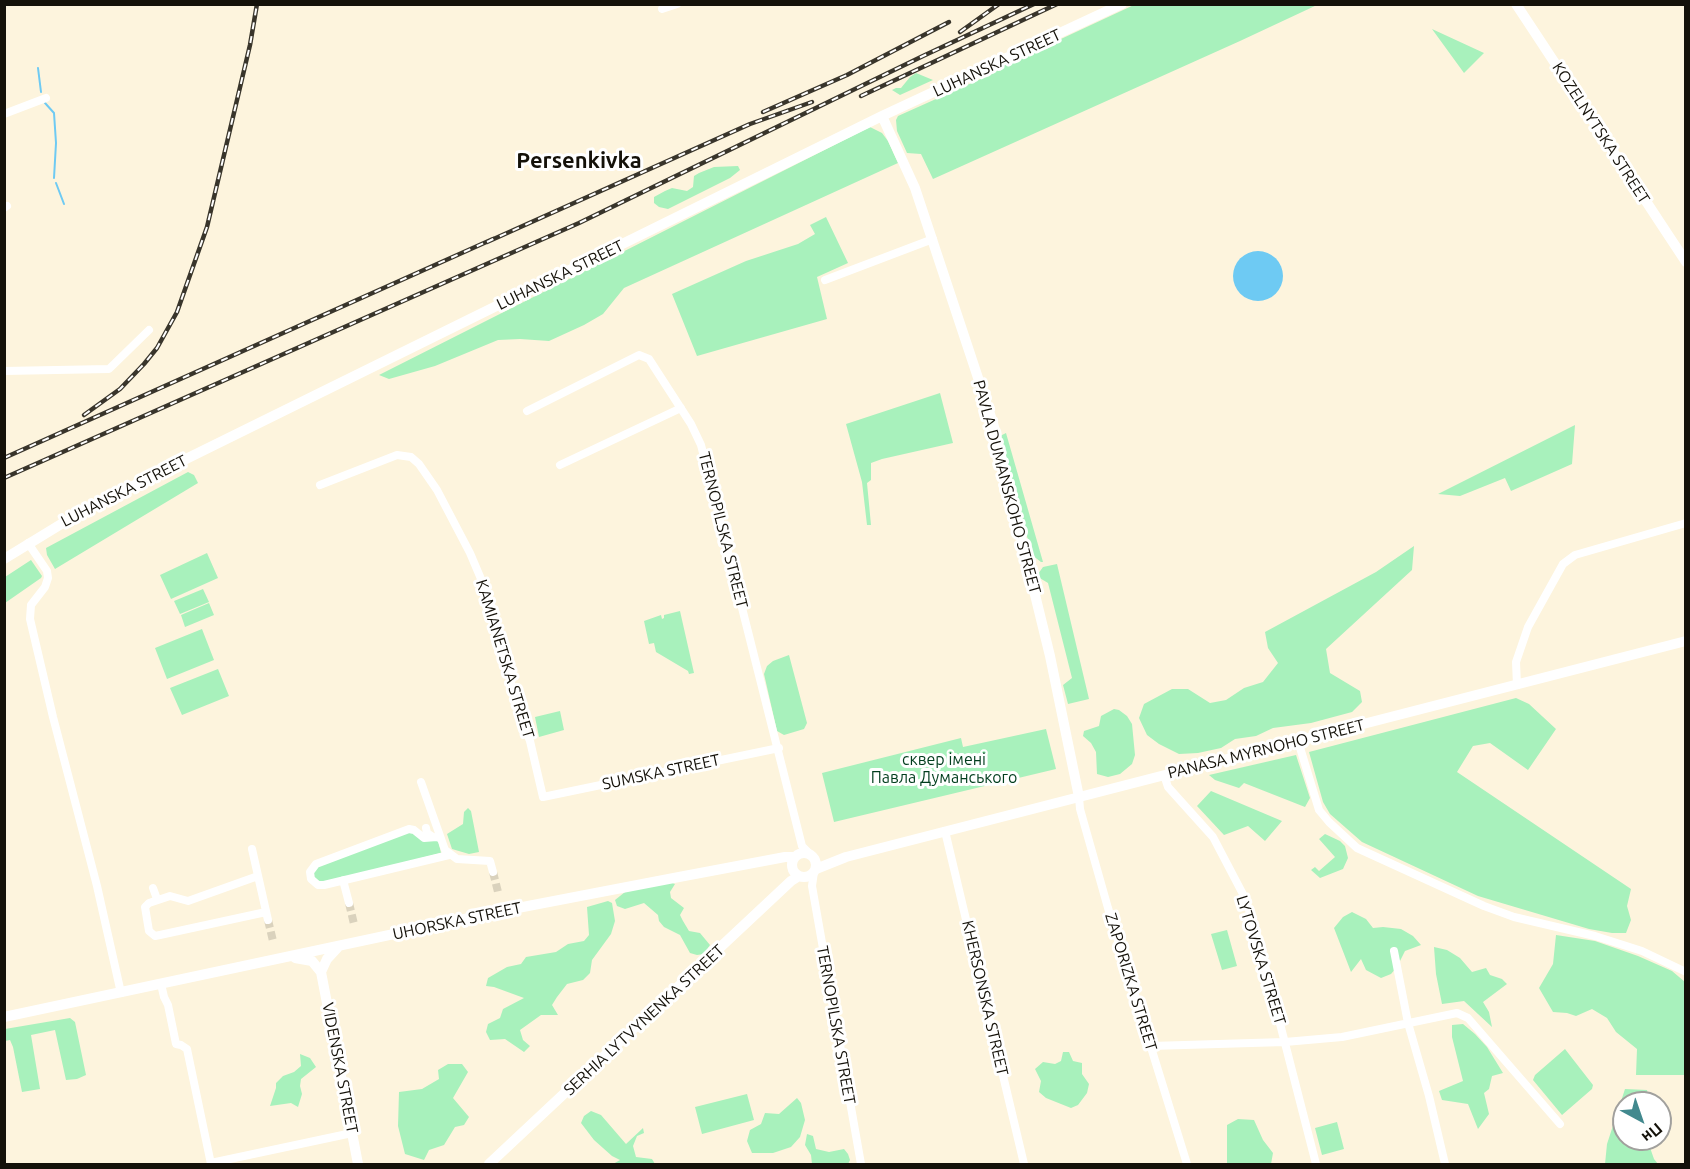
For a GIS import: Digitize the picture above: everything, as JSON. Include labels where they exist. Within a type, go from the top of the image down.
[{"type":"street","points":[[662,9],[677,4]]},
{"type":"street","name":"LUHANSKA STREET","points":[[4,559],[76,515],[190,457],[882,116],[1122,4]]},
{"type":"street","name":"KOZELNYTSKA STREET","points":[[1516,4],[1686,262]]},
{"type":"street","points":[[4,114],[46,98]]},
{"type":"street","name":"PAVLA DUMANSKOHO STREET","points":[[882,116],[915,188],[993,423],[1048,645],[1079,797]]},
{"type":"street","points":[[825,279],[933,239]]},
{"type":"street","points":[[4,371],[109,369],[149,330]]},
{"type":"street","name":"TERNOPILSKA STREET","points":[[527,411],[639,355],[649,359],[681,408],[701,445],[804,854]]},
{"type":"street","points":[[560,465],[681,408]]},
{"type":"street","name":"KAMIANETSKA STREET","points":[[320,485],[398,455],[411,457],[419,464],[437,490],[470,553],[490,600],[520,718],[530,741],[543,797]]},
{"type":"street","points":[[1517,686],[1516,662],[1528,627],[1563,564],[1575,555],[1686,523]]},
{"type":"street","points":[[28,543],[47,571],[48,578],[31,605],[30,619],[97,886],[121,993]]},
{"type":"street","name":"PANASA MYRNOHO STREET","points":[[815,871],[846,857],[1686,641]]},
{"type":"street","points":[[1298,741],[1319,810],[1357,848],[1484,906],[1514,917],[1595,936],[1634,948],[1686,972]]},
{"type":"street","name":"SUMSKA STREET","points":[[543,797],[778,748]]},
{"type":"street","name":"LYTOVSKA STREET","points":[[1164,776],[1168,787],[1214,837],[1245,898],[1257,934],[1316,1164]]},
{"type":"street","points":[[420,782],[437,838],[449,855]]},
{"type":"street","name":"ZAPORIZKA STREET","points":[[1079,797],[1080,809],[1108,908],[1187,1164]]},
{"type":"street","points":[[426,828],[427,833],[437,838]]},
{"type":"street","points":[[437,838],[424,838],[409,829],[316,864],[309,872],[311,879],[318,885],[449,855],[464,860],[486,860],[492,865],[493,872]]},
{"type":"street","name":"KHERSONSKA STREET","points":[[945,831],[1024,1164]]},
{"type":"street","points":[[252,849],[267,916],[155,936],[149,931],[145,905],[157,899],[174,896],[188,900],[258,876]]},
{"type":"street","points":[[812,886],[793,870],[804,854],[815,871]]},
{"type":"street","name":"PANASA MYRNOHO STREET","points":[[804,854],[846,857]]},
{"type":"street","name":"UHORSKA STREET","points":[[4,1017],[624,887],[804,854]]},
{"type":"street","name":"TERNOPILSKA STREET","points":[[815,871],[812,886],[861,1164]]},
{"type":"street","name":"SERHIA LYTVYNENKA STREET","points":[[489,1164],[791,881],[811,876],[815,871]]},
{"type":"street","points":[[343,880],[349,903]]},
{"type":"street","points":[[153,888],[157,899]]},
{"type":"street","points":[[286,957],[312,962],[321,972],[327,959],[340,946]]},
{"type":"street","points":[[1394,951],[1408,1023],[1430,1096],[1445,1164]]},
{"type":"street","name":"VIDENSKA STREET","points":[[321,972],[358,1164]]},
{"type":"street","points":[[161,984],[176,1044],[187,1049],[211,1164],[352,1133]]},
{"type":"street","points":[[1151,1046],[1285,1042],[1350,1036],[1457,1013],[1463,1014],[1560,1124]]},
{"type":"green space","points":[[1136,4],[1317,5],[933,179],[921,154],[907,153],[897,131],[898,116],[994,73],[1003,66]]},
{"type":"green space","points":[[1432,29],[1484,53],[1464,73]]},
{"type":"green space","points":[[916,73],[933,80],[900,95],[892,90],[901,88]]},
{"type":"green space","points":[[870,127],[882,133],[898,163],[624,288],[603,314],[584,325],[549,341],[498,340],[435,366],[389,379],[379,375]]},
{"type":"green space","points":[[738,166],[740,170],[730,178],[668,209],[654,203],[654,197],[672,188],[687,191],[693,187],[694,176],[699,173],[714,167]]},
{"type":"green space","points":[[826,217],[848,263],[817,277],[827,319],[697,356],[672,294],[746,261],[798,244],[815,234],[810,225]]},
{"type":"green space","points":[[940,393],[953,443],[871,463],[871,480],[867,483],[871,525],[867,525],[862,482],[846,424]]},
{"type":"green space","points":[[1575,425],[1572,464],[1511,491],[1505,478],[1460,496],[1438,494]]},
{"type":"green space","points":[[1006,433],[1043,562],[1032,555],[1000,436]]},
{"type":"green space","points":[[188,472],[194,475],[198,483],[55,569],[47,555],[46,548]]},
{"type":"green space","points":[[1414,546],[1412,570],[1326,649],[1330,673],[1360,691],[1362,702],[1352,712],[1311,723],[1273,728],[1256,736],[1235,739],[1221,748],[1198,753],[1179,754],[1147,735],[1139,718],[1144,704],[1172,689],[1188,689],[1210,703],[1226,700],[1244,688],[1263,682],[1278,663],[1268,648],[1265,632],[1376,572]]},
{"type":"green space","points":[[207,553],[218,578],[171,599],[160,575]]},
{"type":"green space","points":[[31,560],[42,576],[41,578],[5,603],[5,577]]},
{"type":"green space","points":[[1057,564],[1089,699],[1068,704],[1063,685],[1072,678],[1048,583],[1038,577],[1043,567]]},
{"type":"green space","points":[[203,589],[209,602],[180,614],[174,601]]},
{"type":"green space","points":[[209,603],[214,615],[185,627],[181,615]]},
{"type":"green space","points":[[680,611],[694,673],[689,674],[688,671],[656,652],[654,643],[649,644],[644,621],[661,615],[662,619],[664,615]]},
{"type":"green space","points":[[202,629],[214,660],[167,679],[155,648]]},
{"type":"green space","points":[[789,655],[807,723],[804,729],[784,735],[777,731],[764,674],[767,666],[773,661]]},
{"type":"green space","points":[[218,669],[229,696],[182,715],[170,688]]},
{"type":"green space","points":[[1516,698],[1529,704],[1556,729],[1528,770],[1490,743],[1473,746],[1457,772],[1631,889],[1627,906],[1631,920],[1626,933],[1589,929],[1478,896],[1362,842],[1330,814],[1323,802],[1309,752]]},
{"type":"green space","points":[[1114,709],[1127,716],[1132,724],[1135,755],[1132,764],[1120,774],[1108,777],[1097,774],[1096,752],[1083,736],[1084,731],[1099,726],[1101,716]]},
{"type":"green space","points":[[560,711],[564,730],[539,737],[535,717]]},
{"type":"green space","name":"сквер імені Павла Думанського","points":[[1046,729],[1056,769],[834,822],[822,773],[961,738],[963,747]]},
{"type":"green space","points":[[1296,755],[1310,798],[1305,807],[1244,783],[1239,788],[1215,780],[1209,775]]},
{"type":"green space","points":[[1211,791],[1282,821],[1265,841],[1248,826],[1224,835],[1197,806]]},
{"type":"green space","points":[[468,808],[471,811],[479,852],[469,854],[452,849],[447,834],[463,824],[464,812]]},
{"type":"green space","points":[[408,831],[438,840],[441,853],[323,883],[314,881],[313,868]]},
{"type":"green space","points":[[1325,834],[1345,846],[1348,858],[1343,869],[1320,878],[1311,870],[1315,867],[1319,871],[1335,857],[1319,839]]},
{"type":"green space","points":[[670,882],[675,884],[670,892],[671,898],[684,908],[680,915],[689,931],[700,933],[710,945],[704,954],[690,953],[680,935],[664,927],[658,915],[644,903],[625,909],[617,906],[615,900],[625,892]]},
{"type":"green space","points":[[608,901],[612,903],[615,921],[611,934],[592,960],[590,973],[583,980],[567,984],[557,997],[552,1005],[558,1015],[541,1015],[520,1030],[523,1040],[530,1046],[524,1052],[505,1039],[490,1040],[486,1032],[488,1024],[500,1018],[503,1009],[524,998],[486,986],[488,978],[507,967],[521,964],[526,957],[556,952],[568,944],[584,941],[589,935],[587,907]]},
{"type":"green space","points":[[1352,912],[1366,919],[1373,928],[1401,929],[1413,936],[1421,945],[1405,951],[1391,974],[1381,978],[1366,970],[1361,959],[1351,972],[1334,928],[1343,917]]},
{"type":"green space","points":[[1227,930],[1237,966],[1222,970],[1211,934]]},
{"type":"green space","points":[[1556,935],[1595,941],[1638,956],[1672,971],[1685,982],[1685,1075],[1636,1075],[1637,1049],[1616,1032],[1607,1018],[1592,1009],[1576,1016],[1553,1012],[1539,988],[1553,964]]},
{"type":"green space","points":[[1434,947],[1447,950],[1460,958],[1472,972],[1486,968],[1490,975],[1502,979],[1507,984],[1483,1002],[1489,1012],[1492,1027],[1464,1001],[1442,1004]]},
{"type":"green space","points":[[70,1018],[75,1022],[86,1075],[66,1080],[55,1030],[31,1035],[40,1089],[22,1092],[13,1047],[10,1040],[5,1041],[5,1029]]},
{"type":"green space","points":[[1463,1024],[1487,1047],[1503,1073],[1492,1076],[1489,1089],[1484,1093],[1489,1114],[1478,1129],[1468,1104],[1442,1100],[1439,1091],[1463,1081],[1452,1037],[1452,1025]]},
{"type":"green space","points":[[1565,1049],[1593,1085],[1592,1089],[1562,1115],[1533,1080],[1535,1075]]},
{"type":"green space","points":[[1063,1052],[1069,1052],[1073,1061],[1082,1063],[1082,1074],[1089,1084],[1087,1093],[1078,1105],[1071,1108],[1046,1098],[1039,1092],[1041,1081],[1035,1069],[1043,1062],[1055,1064],[1061,1061]]},
{"type":"green space","points":[[300,1054],[310,1058],[316,1067],[301,1079],[302,1094],[298,1107],[291,1103],[270,1106],[276,1083],[283,1076],[294,1072],[301,1066]]},
{"type":"green space","points":[[448,1064],[462,1064],[468,1072],[453,1098],[469,1117],[464,1125],[455,1127],[444,1145],[429,1150],[424,1160],[405,1154],[398,1126],[399,1092],[422,1089],[439,1079],[438,1070]]},
{"type":"green space","points":[[1625,1089],[1647,1091],[1624,1091]]},
{"type":"green space","points":[[747,1094],[754,1120],[702,1134],[695,1107]]},
{"type":"green space","points":[[797,1098],[801,1103],[805,1120],[800,1137],[791,1147],[773,1153],[752,1153],[747,1141],[750,1130],[761,1124],[765,1113],[779,1114]]},
{"type":"green space","points":[[591,1111],[601,1115],[626,1144],[643,1128],[644,1133],[637,1136],[633,1146],[636,1157],[652,1159],[655,1164],[613,1164],[620,1160],[594,1140],[581,1123],[584,1116]]},
{"type":"green space","points":[[1238,1119],[1254,1120],[1263,1140],[1273,1153],[1271,1164],[1227,1164],[1227,1125]]},
{"type":"green space","points":[[1337,1122],[1344,1149],[1322,1155],[1315,1128]]},
{"type":"green space","points":[[1612,1129],[1612,1151],[1651,1151],[1658,1164],[1605,1164],[1607,1144]]},
{"type":"green space","points":[[807,1134],[813,1136],[816,1149],[829,1152],[844,1149],[850,1160],[848,1164],[812,1164],[811,1155],[805,1145]]},
{"type":"water","points":[[1258,251],[1267,253],[1278,262],[1283,276],[1281,285],[1272,296],[1258,301],[1249,299],[1238,290],[1233,276],[1235,267],[1244,256]]},
{"type":"waterway","points":[[38,68],[41,92]]},
{"type":"waterway","points":[[45,103],[54,113],[56,143],[54,178]]},
{"type":"waterway","points":[[56,183],[64,204]]},
{"type":"tunnel","points":[[493,872],[498,892]]},
{"type":"tunnel","points":[[349,903],[354,924]]},
{"type":"tunnel","points":[[268,920],[273,941]]},
{"type":"railway","points":[[84,415],[120,389],[144,364],[157,348],[177,312],[207,227],[250,45],[257,4]]},
{"type":"railway","points":[[960,32],[999,4]]},
{"type":"railway","points":[[4,478],[579,223],[1034,4]]},
{"type":"railway","points":[[861,96],[1057,4]]},
{"type":"railway","points":[[763,112],[847,75],[949,22]]},
{"type":"railway","points":[[487,242],[750,124],[812,102]]},
{"type":"railway","points":[[4,458],[493,239]]},
{"type":"district","name":"Persenkivka","points":[[579,161]]}]
